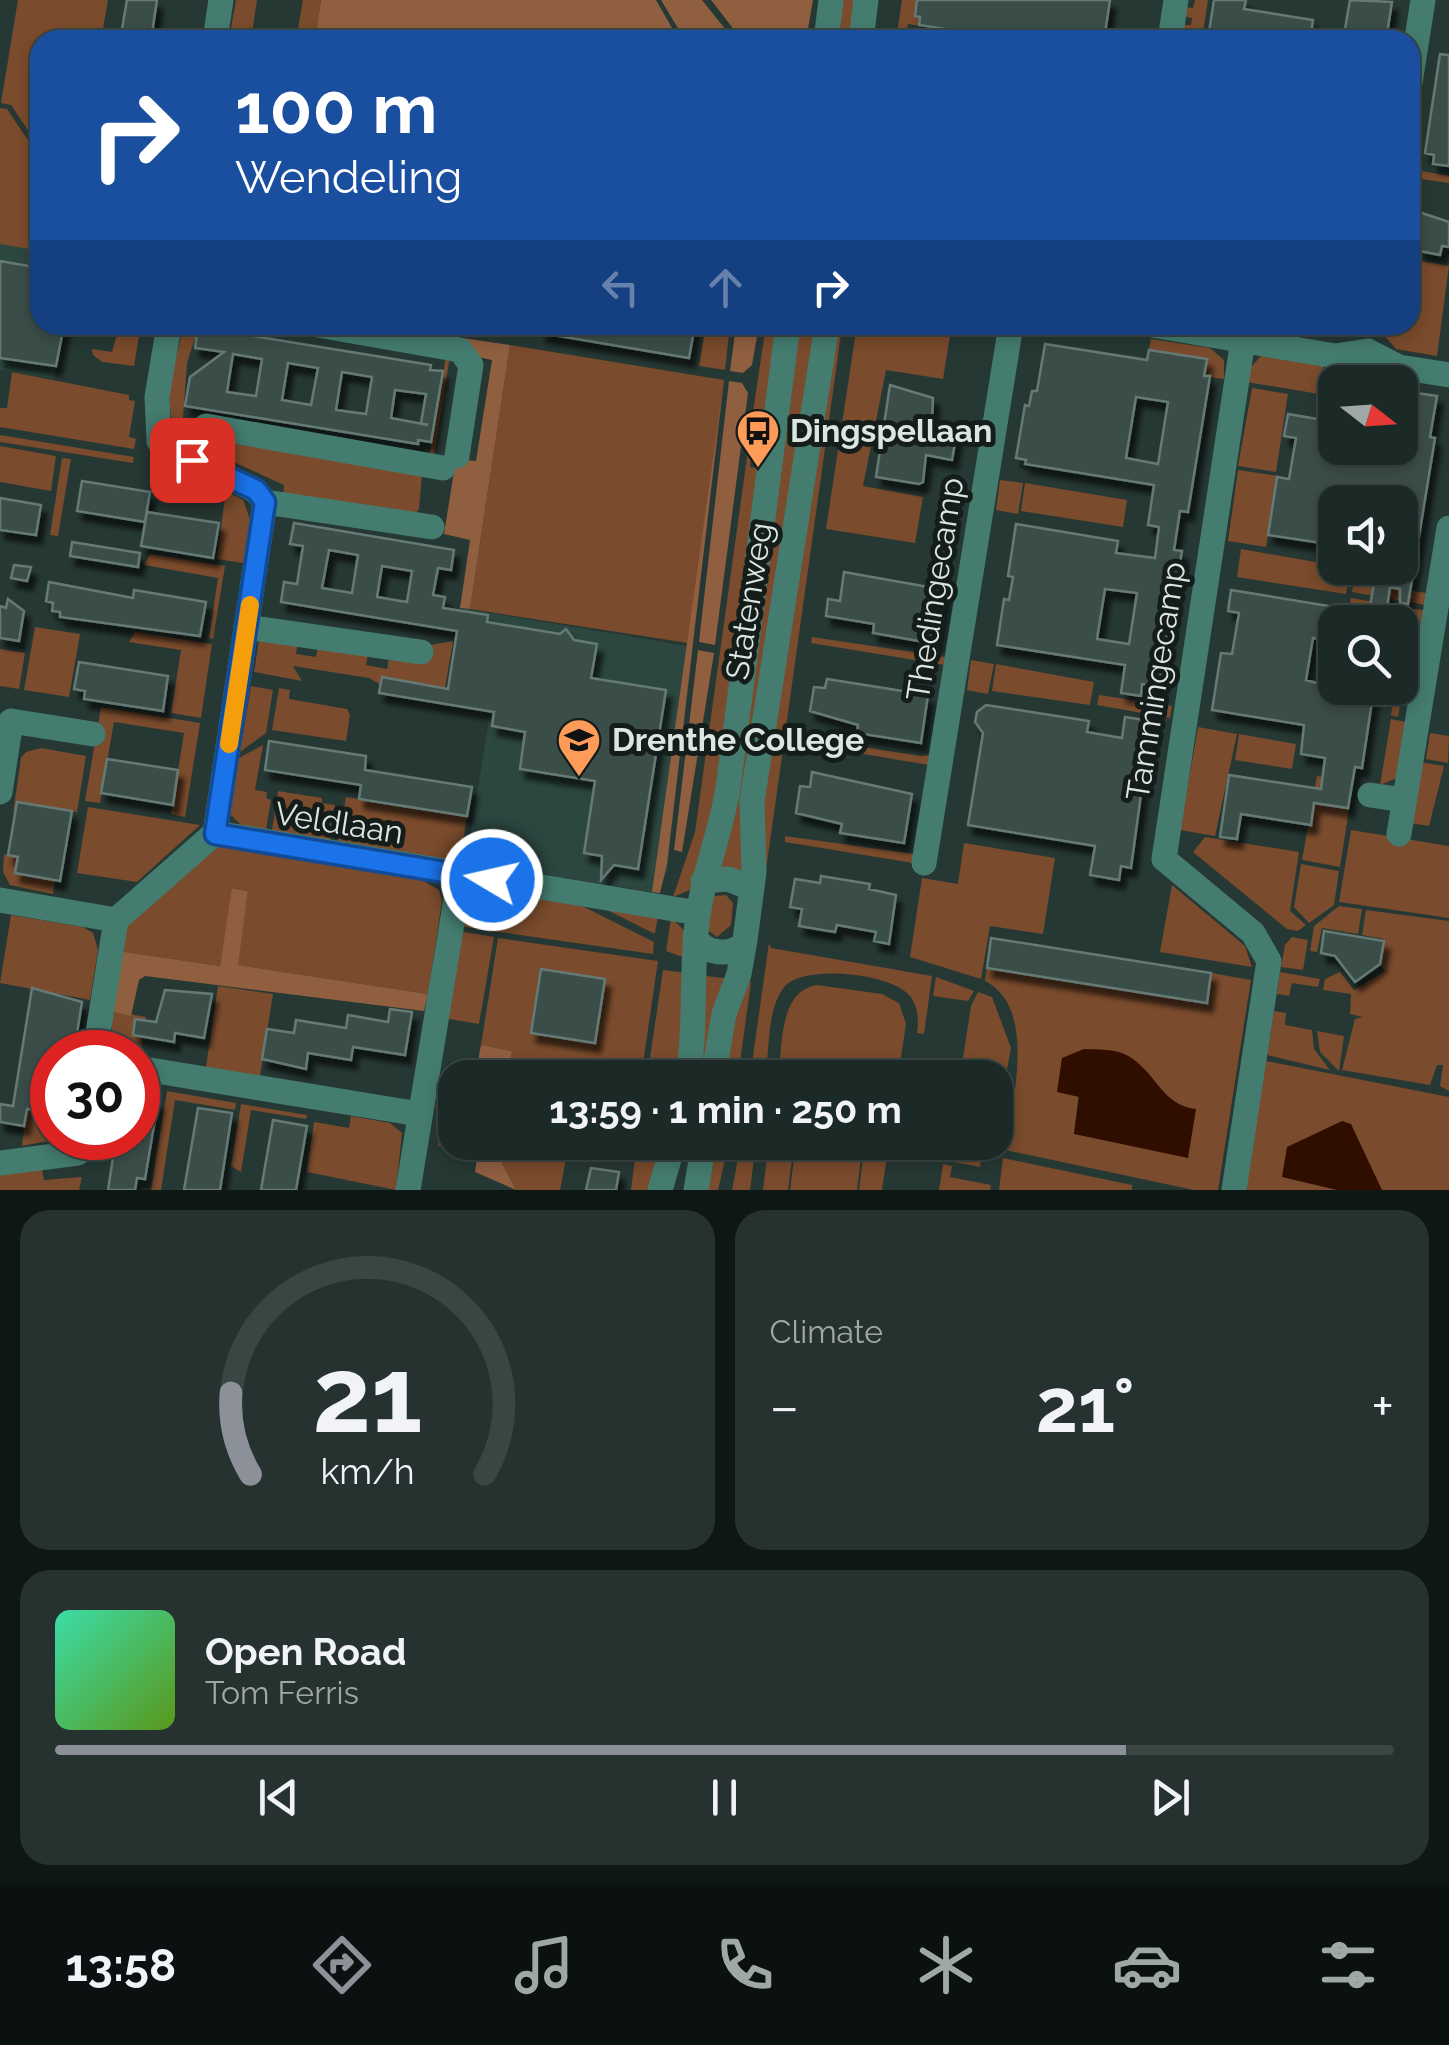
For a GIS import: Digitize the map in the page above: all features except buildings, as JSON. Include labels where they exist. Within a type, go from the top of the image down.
[{"type":"street","points":[[216,30],[221,0]]},
{"type":"street","points":[[827,30],[831,0]]},
{"type":"street","points":[[862,30],[866,0]]},
{"type":"street","points":[[1172,30],[1176,0]]},
{"type":"street","points":[[1418,30],[1423,0]]},
{"type":"street","points":[[167,335],[156,408],[159,441],[256,490],[265,502],[432,527]]},
{"type":"street","points":[[192,460],[206,426],[450,462],[471,365],[460,350],[375,335]]},
{"type":"street","name":"Statenweg","points":[[691,1060],[696,1022],[697,925],[703,881],[728,788],[787,335]]},
{"type":"street","name":"Statenweg","points":[[716,1060],[724,1014],[739,974],[744,944],[752,888],[752,801],[824,335]]},
{"type":"street","name":"Thedingecamp","points":[[924,863],[1010,335]]},
{"type":"street","points":[[1213,335],[1335,356],[1368,351],[1400,367],[1449,375]]},
{"type":"street","points":[[1368,351],[1370,335]]},
{"type":"street","name":"Tammingecamp","points":[[1234,1190],[1269,961],[1264,946],[1164,859],[1243,340]]},
{"type":"street","points":[[98,1030],[116,920],[215,834],[265,502]]},
{"type":"street","points":[[1399,834],[1449,528]]},
{"type":"street","points":[[247,627],[422,652]]},
{"type":"street","points":[[0,792],[11,720],[93,734]]},
{"type":"street","points":[[1370,794],[1404,800]]},
{"type":"street","name":"Veldlaan","points":[[215,834],[460,875],[697,925]]},
{"type":"street","points":[[408,1190],[460,875]]},
{"type":"street","points":[[703,881],[728,879],[752,888]]},
{"type":"street","points":[[0,900],[116,920]]},
{"type":"street","points":[[697,925],[708,950],[730,952],[744,944]]},
{"type":"street","points":[[160,1072],[420,1114]]},
{"type":"street","points":[[0,1164],[30,1160]]},
{"type":"street","points":[[660,1190],[669,1160]]},
{"type":"street","points":[[696,1190],[701,1160]]},
{"type":"shaded area","points":[[18,0],[108,0],[103,30],[30,30],[30,133],[11,105],[1,103]]},
{"type":"shaded area","points":[[236,0],[257,0],[252,30],[231,30]]},
{"type":"shaded area","points":[[303,0],[321,0],[316,30],[298,30]]},
{"type":"shaded area","points":[[321,0],[656,0],[673,30],[316,30]]},
{"type":"shaded area","points":[[661,0],[702,0],[726,30],[679,30]]},
{"type":"shaded area","points":[[711,0],[813,0],[808,30],[734,30]]},
{"type":"shaded area","points":[[836,0],[858,0],[854,30],[831,30]]},
{"type":"shaded area","points":[[902,0],[917,0],[915,16],[943,29],[908,24],[907,30],[898,30]]},
{"type":"shaded area","points":[[1195,0],[1208,0],[1204,30],[1180,30],[1181,25],[1191,25],[1192,18],[1182,16],[1184,7],[1193,8]]},
{"type":"shaded area","points":[[0,108],[7,109],[30,143],[30,249],[0,244]]},
{"type":"shaded area","points":[[1420,171],[1449,176],[1449,183],[1421,179],[1420,185]]},
{"type":"shaded area","points":[[0,221],[1,244],[30,249],[30,335],[63,335],[54,379],[0,370]]},
{"type":"shaded area","points":[[1420,261],[1449,266],[1437,356],[1396,349],[1384,335],[1420,335]]},
{"type":"shaded area","points":[[117,335],[139,335],[134,366],[102,362],[92,349],[112,352]]},
{"type":"shaded area","points":[[181,335],[196,335],[187,363],[183,418],[197,421],[191,443],[179,434],[173,421],[173,372]]},
{"type":"shaded area","points":[[704,335],[729,335],[725,370],[699,366]]},
{"type":"shaded area","points":[[735,335],[757,335],[752,365],[743,373],[730,371]]},
{"type":"shaded area","points":[[764,335],[779,335],[764,440],[749,438]]},
{"type":"shaded area","points":[[791,335],[820,335],[749,871],[711,870]]},
{"type":"shaded area","points":[[830,335],[841,335],[753,963],[758,840]]},
{"type":"shaded area","points":[[855,335],[950,335],[943,379],[886,370],[863,486],[923,497],[915,543],[826,529]]},
{"type":"shaded area","points":[[462,338],[510,345],[470,609],[460,608],[470,540],[444,534],[456,459],[476,461],[492,360],[474,356]]},
{"type":"shaded area","points":[[1151,339],[1210,348],[1224,360],[1224,379],[1204,376],[1206,359],[1149,350]]},
{"type":"shaded area","points":[[510,345],[724,380],[688,643],[470,609]]},
{"type":"shaded area","points":[[1262,355],[1324,361],[1318,365],[1318,394],[1247,382],[1249,369]]},
{"type":"shaded area","points":[[446,356],[450,356],[434,455],[429,459]]},
{"type":"shaded area","points":[[1361,362],[1372,365],[1329,365]]},
{"type":"shaded area","points":[[12,372],[129,395],[129,400],[135,401],[129,437],[136,439],[134,449],[0,427],[0,408],[7,408]]},
{"type":"shaded area","points":[[724,380],[667,864],[660,893],[652,892]]},
{"type":"shaded area","points":[[729,381],[742,383],[748,393],[715,645],[699,642]]},
{"type":"shaded area","points":[[1252,388],[1288,394],[1276,472],[1238,466]]},
{"type":"shaded area","points":[[0,435],[134,457],[133,463],[0,442]]},
{"type":"shaded area","points":[[215,438],[422,474],[419,509],[414,515],[283,497],[284,485],[212,452]]},
{"type":"shaded area","points":[[0,446],[56,456],[51,491],[0,482]]},
{"type":"shaded area","points":[[748,450],[752,451],[750,467],[760,469],[721,802],[692,889],[673,897],[695,832]]},
{"type":"shaded area","points":[[62,458],[71,459],[58,536],[50,535]]},
{"type":"shaded area","points":[[1238,470],[1278,476],[1266,547],[1228,541]]},
{"type":"shaded area","points":[[153,472],[204,480],[243,500],[250,519],[243,563],[217,559],[225,497],[151,485]]},
{"type":"shaded area","points":[[1000,480],[1023,483],[1018,514],[996,510]]},
{"type":"shaded area","points":[[1025,483],[1127,500],[1123,527],[1021,511]]},
{"type":"shaded area","points":[[1241,549],[1318,562],[1318,585],[1347,585],[1346,594],[1237,577]]},
{"type":"shaded area","points":[[150,554],[225,566],[213,639],[209,638],[218,578],[144,565]]},
{"type":"shaded area","points":[[1354,585],[1369,585],[1427,593],[1426,605],[1352,592]]},
{"type":"shaded area","points":[[1351,598],[1391,605],[1350,605]]},
{"type":"shaded area","name":"Drenthe College","points":[[460,608],[693,647],[667,870],[659,893],[466,862],[493,695],[447,687]]},
{"type":"shaded area","points":[[1418,609],[1430,611],[1423,653],[1418,652]]},
{"type":"shaded area","points":[[35,627],[80,634],[69,697],[24,690]]},
{"type":"shaded area","points":[[135,632],[212,644],[201,718],[171,713],[181,650],[129,642]]},
{"type":"shaded area","points":[[812,637],[946,657],[945,665],[811,643]]},
{"type":"shaded area","points":[[259,640],[298,640],[296,654],[316,657],[320,640],[369,648],[366,665],[387,669],[390,652],[453,641],[445,688],[383,678],[381,685],[369,678],[293,666],[302,681],[254,672]]},
{"type":"shaded area","points":[[0,649],[25,653],[19,689],[0,686]]},
{"type":"shaded area","points":[[698,650],[714,653],[682,852],[674,850]]},
{"type":"shaded area","points":[[971,660],[994,664],[988,694],[967,690]]},
{"type":"shaded area","points":[[996,664],[1094,682],[1090,705],[992,691]]},
{"type":"shaded area","points":[[251,686],[273,690],[266,733],[240,752]]},
{"type":"shaded area","points":[[279,688],[290,690],[289,699],[347,709],[350,715],[346,741],[272,730]]},
{"type":"shaded area","points":[[1099,695],[1172,706],[1170,718],[1097,705]]},
{"type":"shaded area","points":[[1392,705],[1400,705],[1398,717],[1391,715]]},
{"type":"shaded area","points":[[101,707],[200,723],[185,817],[171,814],[184,733],[114,722],[100,803],[85,801]]},
{"type":"shaded area","points":[[1391,719],[1412,723],[1399,777],[1380,785]]},
{"type":"shaded area","points":[[1198,727],[1237,734],[1215,836],[1180,830]]},
{"type":"shaded area","points":[[1430,733],[1449,736],[1448,763],[1426,759]]},
{"type":"shaded area","points":[[1239,734],[1296,744],[1292,769],[1235,760]]},
{"type":"shaded area","points":[[797,737],[931,755],[929,765],[797,743]]},
{"type":"shaded area","points":[[263,745],[255,790],[267,792],[266,798],[271,800],[266,830],[241,825],[230,814],[239,758]]},
{"type":"shaded area","points":[[41,748],[86,756],[77,812],[17,803],[13,813],[21,758],[26,752]]},
{"type":"shaded area","points":[[1420,762],[1444,766],[1429,826],[1410,823]]},
{"type":"shaded area","points":[[1317,776],[1354,782],[1336,781],[1349,810],[1340,867],[1302,860]]},
{"type":"shaded area","points":[[278,791],[322,798],[322,803],[335,805],[330,840],[272,830]]},
{"type":"shaded area","points":[[346,797],[467,816],[460,861],[338,841]]},
{"type":"shaded area","points":[[88,807],[200,825],[137,882],[77,873]]},
{"type":"shaded area","points":[[1351,830],[1449,846],[1449,918],[1339,902]]},
{"type":"shaded area","points":[[785,836],[914,854],[913,863],[785,842]]},
{"type":"shaded area","points":[[1205,837],[1299,852],[1290,911],[1306,925],[1298,931],[1287,929],[1193,852]]},
{"type":"shaded area","points":[[964,843],[1055,858],[1043,934],[990,926],[981,979],[910,957],[922,878],[958,884]]},
{"type":"shaded area","points":[[217,845],[425,876],[425,882],[439,890],[442,901],[428,994],[237,965],[248,891],[233,888],[220,966],[118,951],[122,927]]},
{"type":"shaded area","points":[[4,854],[18,858],[16,874],[55,880],[53,894],[10,885],[3,872]]},
{"type":"shaded area","points":[[1301,864],[1339,871],[1334,905],[1309,923],[1294,907]]},
{"type":"shaded area","points":[[1172,885],[1245,946],[1252,967],[1160,952]]},
{"type":"shaded area","points":[[477,887],[568,899],[654,942],[653,954],[458,926],[468,892]]},
{"type":"shaded area","points":[[232,888],[248,891],[238,965],[428,994],[424,1011],[145,976],[139,980],[131,1016],[108,1010],[118,951],[220,966]]},
{"type":"shaded area","points":[[726,895],[733,903],[731,925],[717,937],[706,929],[714,896]]},
{"type":"shaded area","points":[[1339,906],[1362,909],[1358,934],[1322,928],[1317,952],[1310,951],[1314,926]]},
{"type":"shaded area","points":[[601,907],[658,916],[655,933],[653,933]]},
{"type":"shaded area","points":[[1366,910],[1449,921],[1449,1091],[1440,1086],[1443,1065],[1437,1065],[1430,1085],[1342,1070],[1355,1019],[1363,1017],[1350,1014],[1351,994],[1323,990],[1325,979],[1340,972],[1354,990],[1385,971],[1380,964],[1384,939],[1362,935]]},
{"type":"shaded area","points":[[11,915],[83,927],[93,933],[98,950],[90,1000],[0,983]]},
{"type":"shaded area","points":[[671,918],[685,931],[688,959],[666,951]]},
{"type":"shaded area","points":[[458,931],[494,937],[479,1024],[443,1018]]},
{"type":"shaded area","points":[[1292,937],[1308,940],[1303,970],[1281,967],[1285,945]]},
{"type":"shaded area","points":[[498,938],[658,961],[643,1060],[511,1060],[512,1051],[481,1045]]},
{"type":"shaded area","points":[[769,943],[771,948],[932,976],[924,1034],[917,1033],[918,1018],[910,996],[886,982],[829,973],[795,979],[785,986],[775,1005],[767,1060],[752,1060]]},
{"type":"shaded area","points":[[987,968],[1206,1003],[1211,973],[1251,980],[1218,1190],[1194,1190],[1013,1152],[1018,1058],[1011,1012],[1001,994],[985,981]],"holes":[[[1084,1049],[1125,1058],[1167,1097],[1196,1110],[1074,1134]]]},
{"type":"shaded area","points":[[663,970],[688,973],[684,1060],[650,1060]]},
{"type":"shaded area","points":[[1280,972],[1320,979],[1318,987],[1292,983],[1289,996],[1277,994]]},
{"type":"shaded area","points":[[698,975],[732,979],[713,1060],[694,1060]]},
{"type":"shaded area","points":[[936,977],[974,991],[968,1001],[933,996]]},
{"type":"shaded area","points":[[742,981],[751,982],[740,1060],[724,1060]]},
{"type":"shaded area","points":[[817,985],[882,994],[899,1003],[906,1024],[901,1060],[780,1060],[789,1009],[804,989]]},
{"type":"shaded area","points":[[218,986],[273,994],[260,1076],[206,1067]]},
{"type":"shaded area","points":[[978,992],[992,997],[1011,1048],[1009,1060],[963,1060],[971,1006]]},
{"type":"shaded area","points":[[108,1010],[146,1017],[144,1030],[112,1030]]},
{"type":"shaded area","points":[[1274,1011],[1286,1013],[1285,1025],[1312,1030],[1314,1049],[1330,1070],[1267,1055]]},
{"type":"shaded area","points":[[1317,1031],[1344,1036],[1339,1071],[1320,1052]]},
{"type":"shaded area","points":[[481,1045],[512,1051],[511,1060],[478,1060]]},
{"type":"shaded area","points":[[1084,1049],[1127,1055],[1168,1096],[1196,1109],[1188,1158],[1074,1134],[1079,1097],[1057,1092],[1062,1058]]},
{"type":"shaded area","points":[[1266,1061],[1449,1097],[1449,1190],[1245,1190]]},
{"type":"shaded area","points":[[167,1091],[236,1103],[235,1110],[175,1100],[161,1190],[151,1190],[156,1160],[160,1160]]},
{"type":"shaded area","points":[[241,1104],[307,1115],[306,1119],[251,1110],[241,1172],[231,1166]]},
{"type":"shaded area","points":[[27,1108],[30,1144],[22,1146]]},
{"type":"shaded area","points":[[351,1116],[390,1123],[402,1133],[396,1190],[307,1172],[314,1122],[349,1128]]},
{"type":"shaded area","points":[[1342,1121],[1351,1124],[1382,1190],[1337,1190],[1282,1177],[1287,1147]]},
{"type":"shaded area","points":[[477,1160],[500,1160],[516,1190],[475,1172]]},
{"type":"shaded area","points":[[500,1160],[566,1160],[560,1190],[516,1190]]},
{"type":"shaded area","points":[[635,1160],[664,1160],[654,1190],[631,1190]]},
{"type":"shaded area","points":[[707,1160],[725,1160],[718,1190],[702,1190]]},
{"type":"shaded area","points":[[738,1160],[754,1160],[750,1190],[732,1190]]},
{"type":"shaded area","points":[[767,1160],[792,1160],[788,1190],[763,1190]]},
{"type":"shaded area","points":[[794,1160],[861,1160],[857,1190],[790,1190]]},
{"type":"shaded area","points":[[863,1160],[886,1160],[882,1190],[859,1190]]},
{"type":"shaded area","points":[[944,1160],[981,1160],[980,1167]]},
{"type":"shaded area","points":[[1003,1160],[1132,1185],[1132,1190],[999,1190]]},
{"type":"shaded area","points":[[41,1164],[44,1180],[82,1177],[79,1190],[0,1190],[0,1168]]},
{"type":"shaded area","points":[[943,1164],[952,1166],[950,1177],[991,1185],[990,1190],[939,1190]]},
{"type":"slow traffic","points":[[229,744],[250,605]]},
{"type":"place","name":"Dingspellaan","points":[[758,469]]},
{"type":"place","name":"Drenthe College","points":[[579,778]]},
{"type":"route","points":[[192,460],[256,490],[265,502],[215,834],[492,880]]}]
